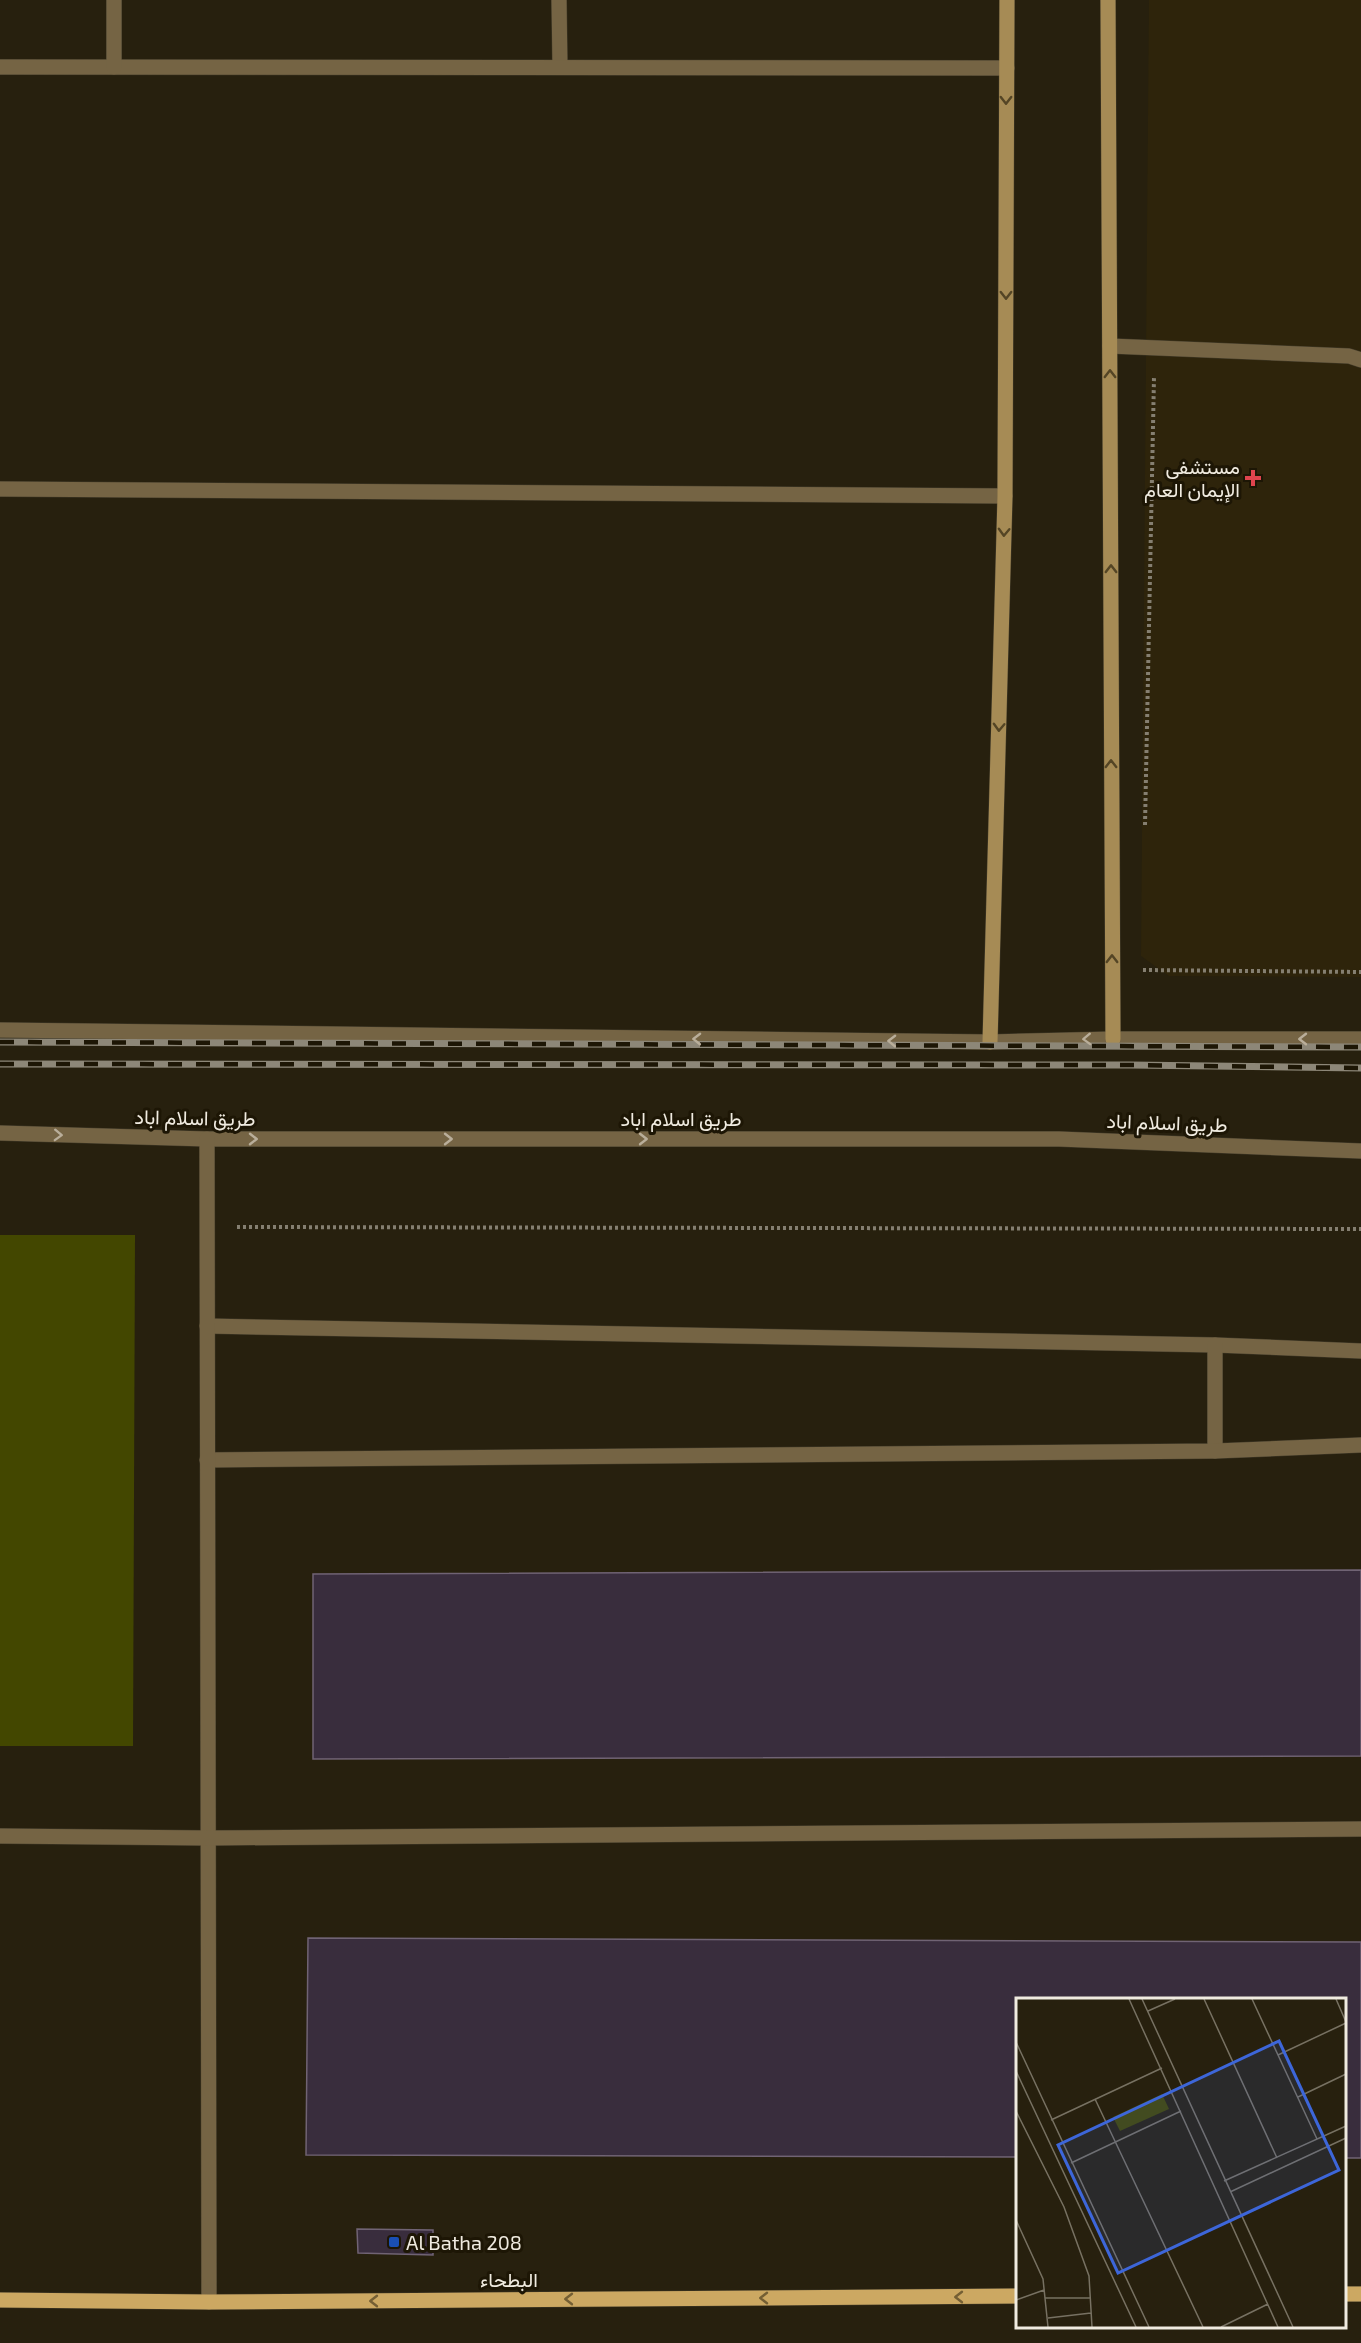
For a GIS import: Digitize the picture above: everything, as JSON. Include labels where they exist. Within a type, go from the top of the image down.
[{"type":"main road","points":[[1346,2295],[1361,2294]]},
{"type":"main road","name":"البطحاء","points":[[0,2300],[209,2302],[1016,2296]]},
{"type":"street","points":[[114,0],[114,67]]},
{"type":"street","points":[[559,0],[560,68]]},
{"type":"street","points":[[990,1042],[1005,496],[1007,0]]},
{"type":"street","points":[[1108,0],[1113,1039]]},
{"type":"street","points":[[0,67],[1006,68]]},
{"type":"street","points":[[1110,346],[1154,346],[1349,356],[1361,360]]},
{"type":"street","points":[[0,489],[1005,496]]},
{"type":"street","points":[[0,1030],[990,1042],[1113,1039],[1361,1039]]},
{"type":"street","name":"طريق اسلام اباد","points":[[0,1133],[207,1139],[1059,1139],[1361,1151]]},
{"type":"street","points":[[207,1139],[209,2302]]},
{"type":"street","points":[[207,1326],[1215,1345],[1361,1351]]},
{"type":"street","points":[[1215,1345],[1215,1451]]},
{"type":"street","points":[[207,1460],[1215,1451],[1361,1445]]},
{"type":"street","points":[[0,1836],[208,1838],[1361,1828]]},
{"type":"path","points":[[1145,826],[1154,346]]},
{"type":"path","points":[[1142,970],[1361,972]]},
{"type":"path","points":[[207,1227],[1361,1229]]},
{"type":"shaded area","name":"مستشفى الإيمان العام","points":[[1149,0],[1361,0],[1361,977],[1169,976],[1141,956]]},
{"type":"shaded area","points":[[0,1235],[135,1235],[133,1746],[0,1746]]},
{"type":"building","points":[[1361,1570],[1361,1756],[313,1759],[313,1574]]},
{"type":"building","points":[[308,1938],[1361,1942],[1361,2158],[1346,2158],[1346,1998],[1016,1998],[1016,2157],[306,2155]]},
{"type":"building","points":[[357,2229],[433,2230],[433,2255],[358,2253]]},
{"type":"railway","points":[[0,1042],[1361,1047]]},
{"type":"railway","points":[[0,1064],[1130,1065],[1361,1068]]},
{"type":"place","name":"مستشفى الإيمان العام","points":[[1253,478]]},
{"type":"place","name":"Al Batha 208","points":[[394,2242]]}]
